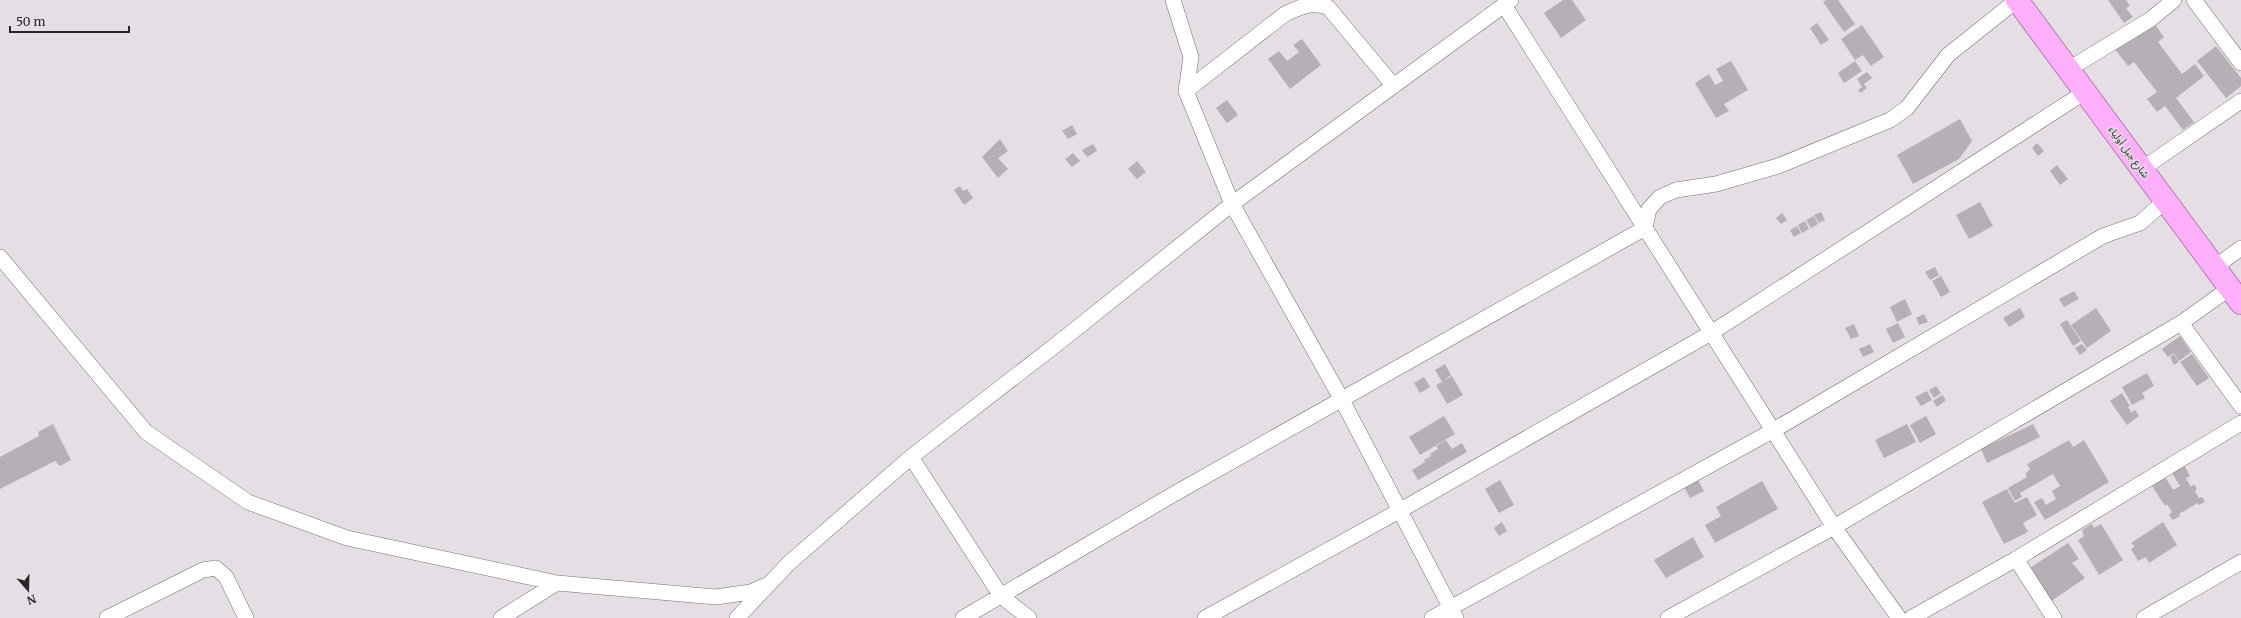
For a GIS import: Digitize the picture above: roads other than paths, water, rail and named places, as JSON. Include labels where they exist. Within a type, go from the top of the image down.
[{"type":"highway","name":"شارع جبل أولياء","points":[[2017,0],[2236,296]]},
{"type":"street","points":[[1173,0],[1191,57],[1186,91],[1232,204],[1342,400],[1399,511],[1454,613]]},
{"type":"street","points":[[963,618],[1174,494],[1645,228],[1649,209],[1660,197],[1676,190],[1716,184],[1778,166],[1890,120],[1907,108],[1948,55],[2017,0]]},
{"type":"street","points":[[2069,69],[2151,19],[2174,0]]},
{"type":"street","points":[[2194,0],[2241,63]]},
{"type":"street","points":[[737,618],[767,585],[812,542],[911,457],[1232,204],[1392,85],[1508,2],[1645,228],[1834,527],[1899,618]]},
{"type":"street","points":[[1186,91],[1285,14],[1300,6],[1316,4],[1328,7],[1392,85]]},
{"type":"street","points":[[1205,618],[1399,511],[1711,333],[2085,92]]},
{"type":"street","points":[[2142,169],[2241,101]]},
{"type":"street","points":[[1432,618],[1454,613],[1774,430],[2103,236],[2140,223],[2165,201]]},
{"type":"street","points":[[2215,268],[2241,248]]},
{"type":"street","points":[[0,257],[146,432],[248,502],[347,538],[557,583],[716,596],[751,592],[767,585]]},
{"type":"street","points":[[1668,618],[1834,527],[2181,323],[2236,296]]},
{"type":"street","points":[[2181,323],[2241,406]]},
{"type":"street","points":[[1910,618],[2016,559],[2241,423]]},
{"type":"street","points":[[911,457],[1001,596],[1029,618]]},
{"type":"street","points":[[2016,559],[2054,618]]},
{"type":"street","points":[[2144,618],[2241,562]]},
{"type":"street","points":[[107,618],[203,570],[216,568],[226,577],[246,618]]},
{"type":"street","points":[[501,618],[557,583]]}]
